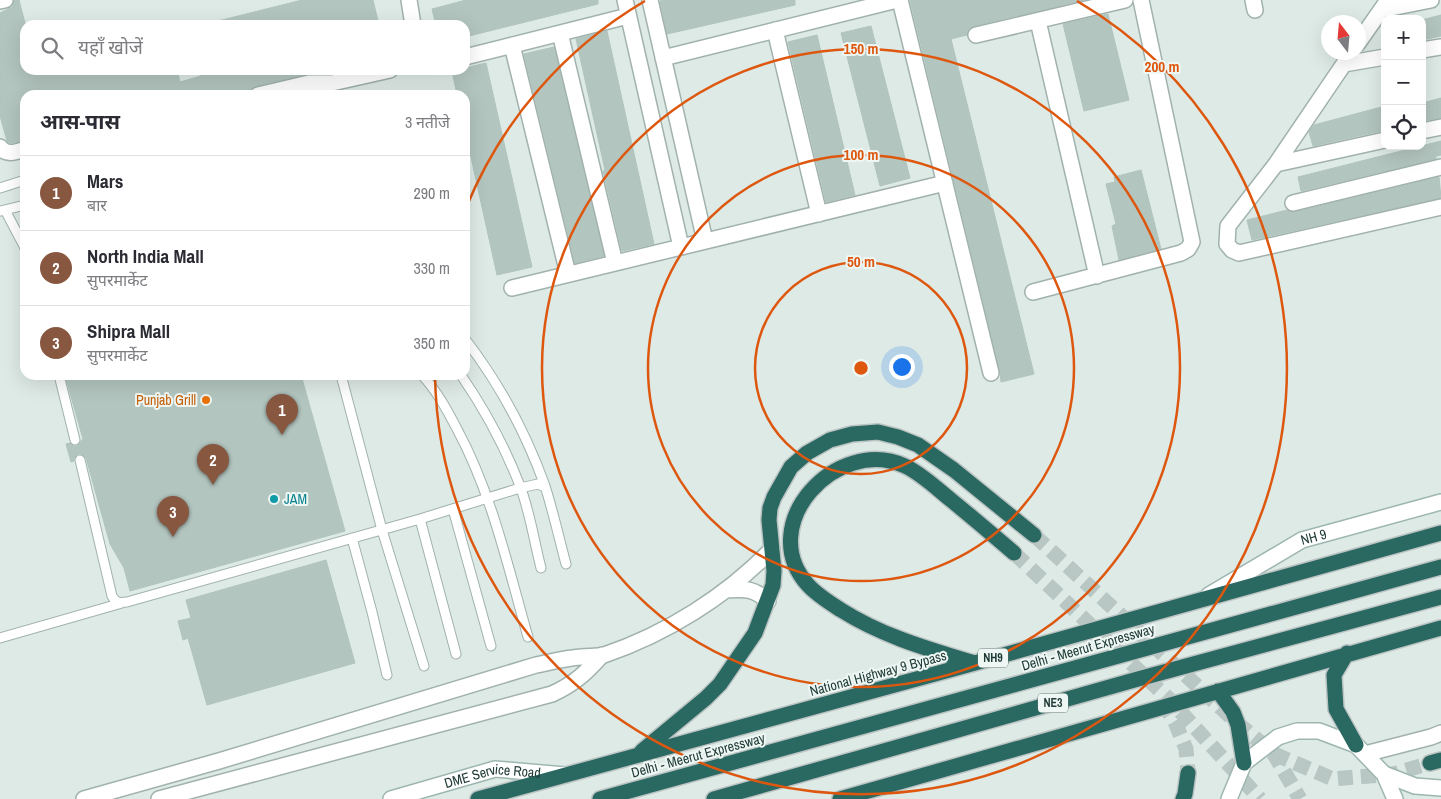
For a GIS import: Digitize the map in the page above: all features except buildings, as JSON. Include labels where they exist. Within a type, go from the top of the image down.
[{"type":"highway","points":[[637,755],[706,698],[720,684],[754,633],[768,601],[774,571],[769,520],[770,508],[791,467],[807,453],[830,440],[852,434],[878,432],[898,436],[918,446],[954,470],[1034,535]]},
{"type":"highway","points":[[975,663],[914,645],[863,624],[816,593],[800,573],[794,560],[792,534],[798,511],[812,488],[823,478],[851,464],[878,459],[904,466],[924,477],[1014,553]]},
{"type":"highway","name":"NH9","points":[[1199,601],[1441,533]]},
{"type":"highway","name":"Delhi - Meerut Expressway","points":[[600,799],[1441,567]]},
{"type":"highway","name":"NE3","points":[[714,799],[1138,679],[1441,597]]},
{"type":"highway","name":"National Highway 9 Bypass","points":[[566,775],[1199,601]]},
{"type":"highway","points":[[840,799],[1441,628]]},
{"type":"highway","points":[[1347,654],[1334,675],[1336,709],[1361,749]]},
{"type":"highway","points":[[1218,692],[1234,712],[1244,763]]},
{"type":"highway","points":[[1183,799],[1188,773]]},
{"type":"highway","name":"NH9","points":[[478,799],[566,775]]},
{"type":"street","points":[[0,1],[5,0]]},
{"type":"street","points":[[408,0],[413,20]]},
{"type":"street","points":[[625,0],[681,247]]},
{"type":"street","points":[[650,0],[705,241]]},
{"type":"street","points":[[663,58],[899,0],[991,374]]},
{"type":"street","points":[[976,36],[1125,0]]},
{"type":"street","points":[[1033,292],[1181,253],[1188,249],[1192,242],[1141,0]]},
{"type":"street","points":[[1366,31],[1384,5],[1431,0]]},
{"type":"street","points":[[470,56],[628,16]]},
{"type":"street","points":[[1038,20],[1098,276]]},
{"type":"street","points":[[775,30],[819,214]]},
{"type":"street","points":[[560,33],[615,263]]},
{"type":"street","points":[[512,45],[568,274]]},
{"type":"street","points":[[1426,49],[1441,46]]},
{"type":"street","points":[[1366,57],[1381,56]]},
{"type":"street","points":[[1347,60],[1276,164],[1228,226],[1227,244],[1232,250],[1239,253],[1441,207]]},
{"type":"street","points":[[279,90],[309,83],[332,83],[368,75]]},
{"type":"street","points":[[1426,130],[1441,127]]},
{"type":"street","points":[[1276,164],[1381,141]]},
{"type":"street","points":[[0,147],[8,153],[20,150]]},
{"type":"street","points":[[1293,203],[1441,167]]},
{"type":"street","points":[[512,288],[945,184]]},
{"type":"street","name":"NH 9","points":[[1199,601],[1302,540],[1441,502]]},
{"type":"street","points":[[84,799],[114,795],[219,761],[536,665],[602,655],[640,640],[674,623],[727,590],[752,570],[772,549]]},
{"type":"street","points":[[727,590],[754,590],[768,601]]},
{"type":"street","points":[[159,799],[552,694],[568,686],[583,675],[602,655]]},
{"type":"street","points":[[1229,799],[1244,763],[1278,737],[1298,731],[1319,731],[1361,749],[1384,774],[1395,799]]},
{"type":"street","points":[[1361,749],[1432,737],[1441,733]]},
{"type":"street","name":"DME Service Road","points":[[391,799],[495,770],[566,775]]},
{"type":"street","points":[[1384,774],[1415,786],[1441,788]]},
{"type":"lane","points":[[0,188],[20,182]]},
{"type":"lane","points":[[20,206],[2,210],[20,240]]},
{"type":"lane","points":[[470,345],[483,362],[511,408],[545,487],[566,564]]},
{"type":"lane","points":[[60,380],[75,440]]},
{"type":"lane","points":[[342,380],[382,530],[424,666]]},
{"type":"lane","points":[[426,380],[445,406],[465,443],[488,499],[528,637]]},
{"type":"lane","points":[[465,380],[478,399],[494,429],[520,488],[541,568]]},
{"type":"lane","points":[[80,460],[112,596],[119,603],[127,602]]},
{"type":"lane","points":[[0,638],[382,530],[520,488],[538,484],[545,487]]},
{"type":"lane","points":[[453,509],[491,646]]},
{"type":"lane","points":[[420,519],[456,654]]},
{"type":"lane","points":[[352,538],[387,675]]},
{"type":"tunnel","points":[[1034,535],[1235,721],[1274,754],[1300,799]]},
{"type":"tunnel","points":[[1014,553],[1169,699],[1260,799]]},
{"type":"tunnel","points":[[1162,702],[1175,722],[1186,749],[1188,773]]},
{"type":"tunnel","points":[[1274,754],[1333,779],[1393,774],[1430,763]]},
{"type":"place","name":"Punjab Grill","points":[[206,400]]},
{"type":"place","name":"Mars","points":[[282,435]]},
{"type":"place","name":"North India Mall","points":[[213,485]]},
{"type":"place","name":"JAM","points":[[274,499]]},
{"type":"place","name":"Shipra Mall","points":[[173,537]]}]
